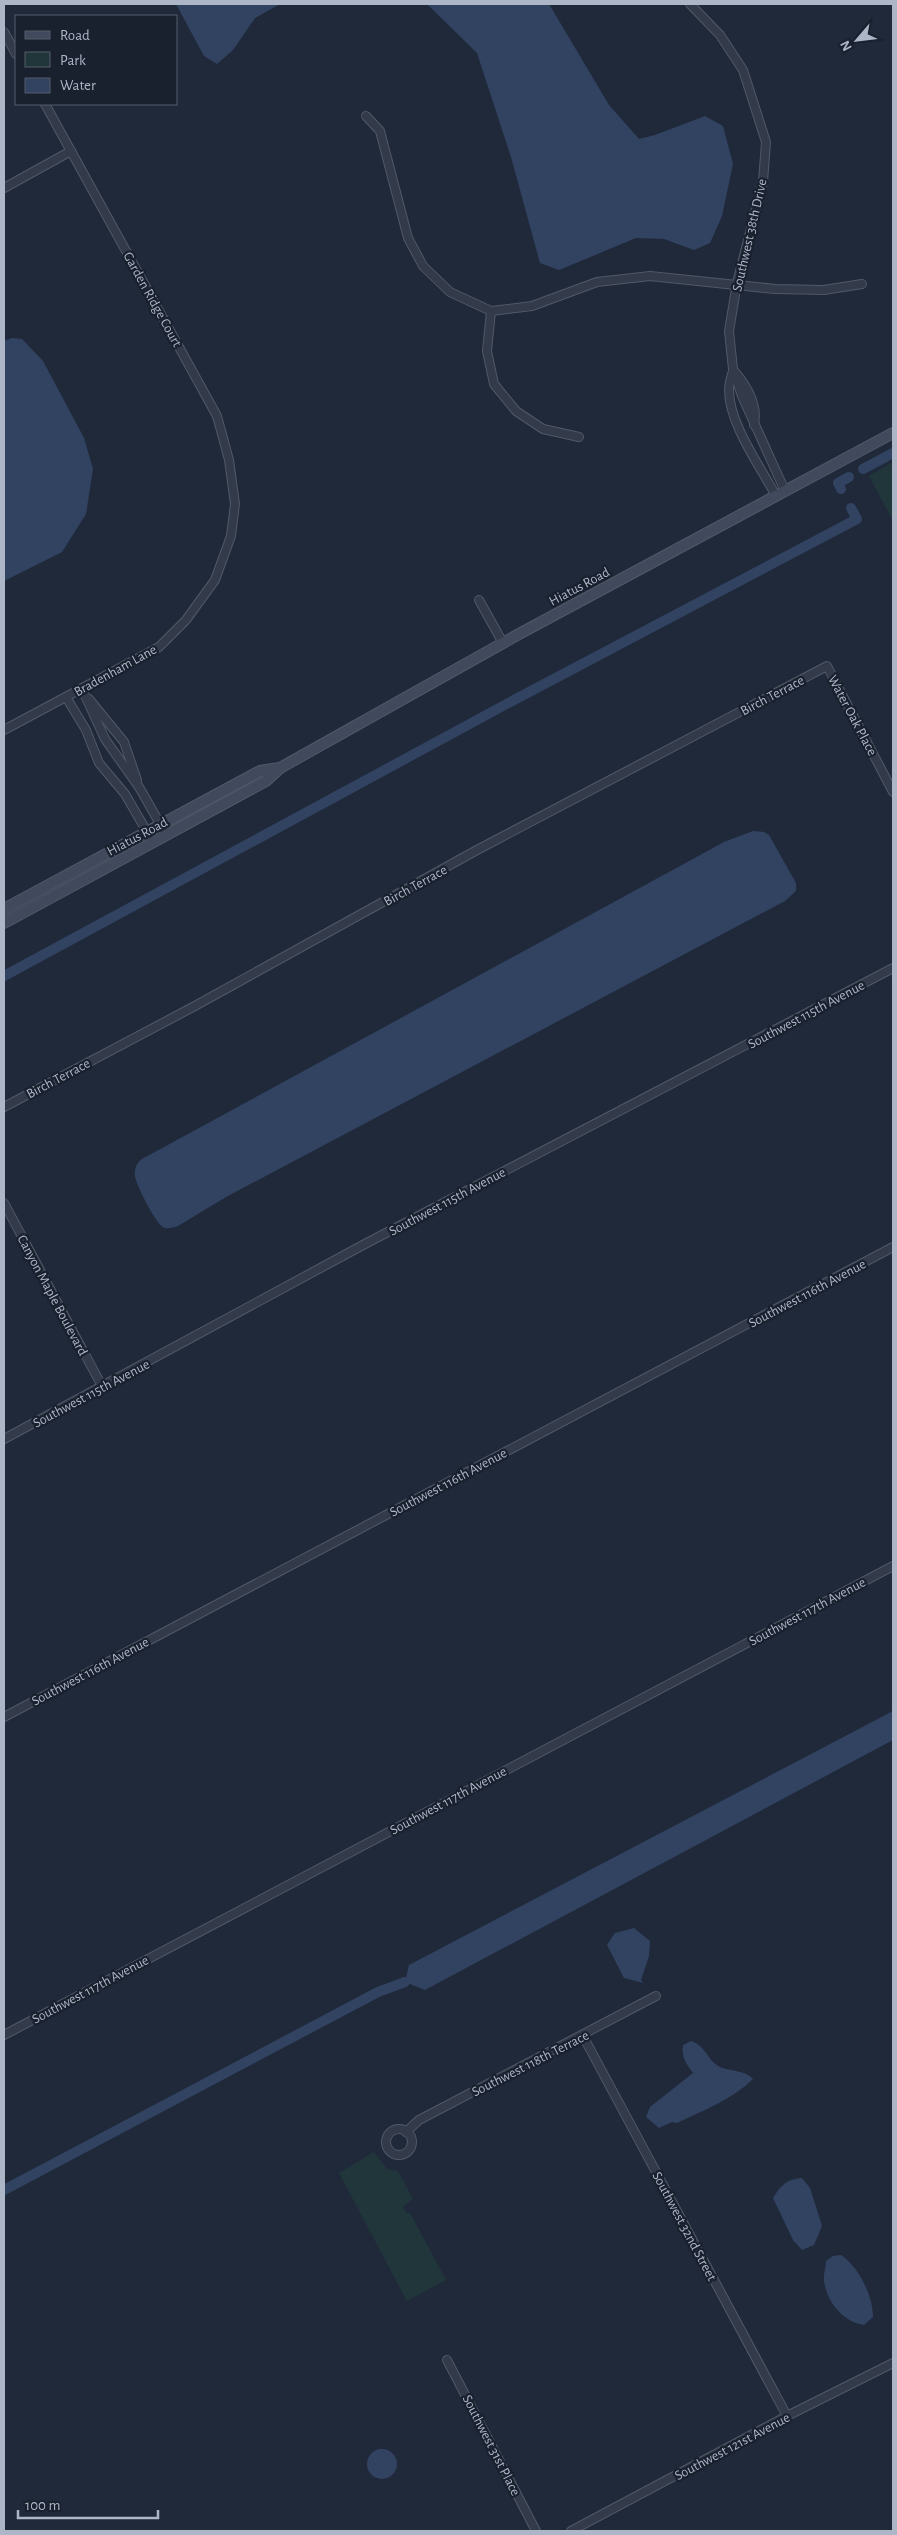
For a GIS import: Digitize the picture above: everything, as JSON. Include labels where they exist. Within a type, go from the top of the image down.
[{"type":"street","name":"Southwest 38th Drive","points":[[690,4],[720,35],[743,70],[766,142],[763,182],[738,283],[729,331],[733,369],[781,493]]},
{"type":"street","points":[[4,32],[15,52]]},
{"type":"street","name":"Garden Ridge Court","points":[[45,105],[72,151],[217,416],[230,460],[235,504]]},
{"type":"street","points":[[366,116],[380,131],[408,238],[423,266],[450,292],[492,311],[532,306],[597,282],[650,276],[738,283],[775,289],[824,290],[862,284]]},
{"type":"street","points":[[4,188],[72,151]]},
{"type":"street","points":[[492,311],[487,351],[494,384],[516,411],[542,429],[579,437]]},
{"type":"street","name":"Southwest 38th Drive","points":[[733,369],[728,389],[732,410],[743,436],[781,493]]},
{"type":"street","name":"Hiatus Road","points":[[4,923],[266,781],[280,768],[503,643],[893,433]]},
{"type":"street","name":"Bradenham Lane","points":[[4,730],[159,647],[186,620],[215,580],[231,536],[235,504]]},
{"type":"street","points":[[479,600],[503,643]]},
{"type":"street","name":"Water Oak Place","points":[[827,666],[893,792]]},
{"type":"street","name":"Birch Terrace","points":[[4,1107],[193,1007],[477,850],[827,666]]},
{"type":"street","points":[[82,689],[124,742],[132,761],[139,787]]},
{"type":"street","points":[[82,689],[107,743],[139,787],[167,835]]},
{"type":"street","points":[[66,697],[86,730],[102,768],[125,794],[153,843]]},
{"type":"street","points":[[94,750],[118,734]]},
{"type":"street","name":"Hiatus Road","points":[[4,909],[260,772],[280,768]]},
{"type":"street","name":"Southwest 115th Avenue","points":[[4,1439],[103,1388],[363,1245],[893,968]]},
{"type":"street","name":"Canyon Maple Boulevard","points":[[4,1203],[103,1388]]},
{"type":"street","name":"Southwest 116th Avenue","points":[[4,1717],[893,1247]]},
{"type":"street","name":"Southwest 117th Avenue","points":[[4,2034],[893,1566]]},
{"type":"street","name":"Southwest 118th Terrace","points":[[406,2132],[419,2120],[583,2036],[656,1996]]},
{"type":"street","name":"Southwest 32nd Street","points":[[583,2036],[788,2416]]},
{"type":"street","name":"Southwest 31st Place","points":[[448,2360],[536,2531]]},
{"type":"street","name":"Southwest 121st Avenue","points":[[571,2531],[788,2416],[893,2363]]},
{"type":"green space","points":[[893,462],[893,521],[869,476]]},
{"type":"green space","points":[[374,2152],[387,2169],[398,2171],[413,2199],[403,2206],[407,2214],[410,2213],[446,2280],[407,2301],[339,2173]]},
{"type":"water","points":[[176,4],[280,4],[255,18],[233,50],[217,64],[204,56]]},
{"type":"water","points":[[427,4],[549,4],[609,105],[639,139],[705,116],[723,126],[733,164],[722,216],[710,243],[694,250],[664,239],[636,238],[559,270],[540,263],[511,157],[477,53]]},
{"type":"water","points":[[12,338],[22,339],[43,361],[84,438],[93,469],[86,514],[62,552],[4,581],[4,341]]},
{"type":"water","points":[[753,831],[764,832],[769,835],[796,883],[796,891],[785,901],[226,1197],[178,1226],[165,1228],[155,1218],[136,1181],[136,1166],[142,1159],[724,842]]},
{"type":"water","points":[[893,1711],[893,1740],[425,1990],[405,1982],[409,1965]]},
{"type":"water","points":[[634,1928],[650,1941],[649,1956],[641,1980],[643,1983],[624,1978],[607,1945],[615,1933]]},
{"type":"water","points":[[691,2041],[700,2046],[712,2061],[720,2067],[741,2072],[753,2079],[736,2093],[717,2104],[677,2123],[672,2122],[659,2128],[646,2117],[650,2107],[693,2073],[683,2056],[683,2045]]},
{"type":"water","points":[[802,2178],[810,2188],[822,2226],[814,2245],[802,2250],[793,2240],[773,2198],[785,2184]]},
{"type":"water","points":[[841,2255],[848,2260],[859,2274],[871,2300],[873,2317],[864,2325],[849,2320],[837,2310],[826,2289],[824,2279],[826,2261],[833,2256]]},
{"type":"water","points":[[382,2449],[393,2453],[397,2464],[393,2475],[382,2479],[371,2475],[367,2464],[371,2453]]},
{"type":"waterway","points":[[863,469],[893,453]]},
{"type":"waterway","points":[[841,489],[838,483],[849,477]]},
{"type":"waterway","points":[[4,976],[514,700],[857,519],[851,508]]},
{"type":"waterway","points":[[4,2190],[378,1992],[405,1982]]}]
